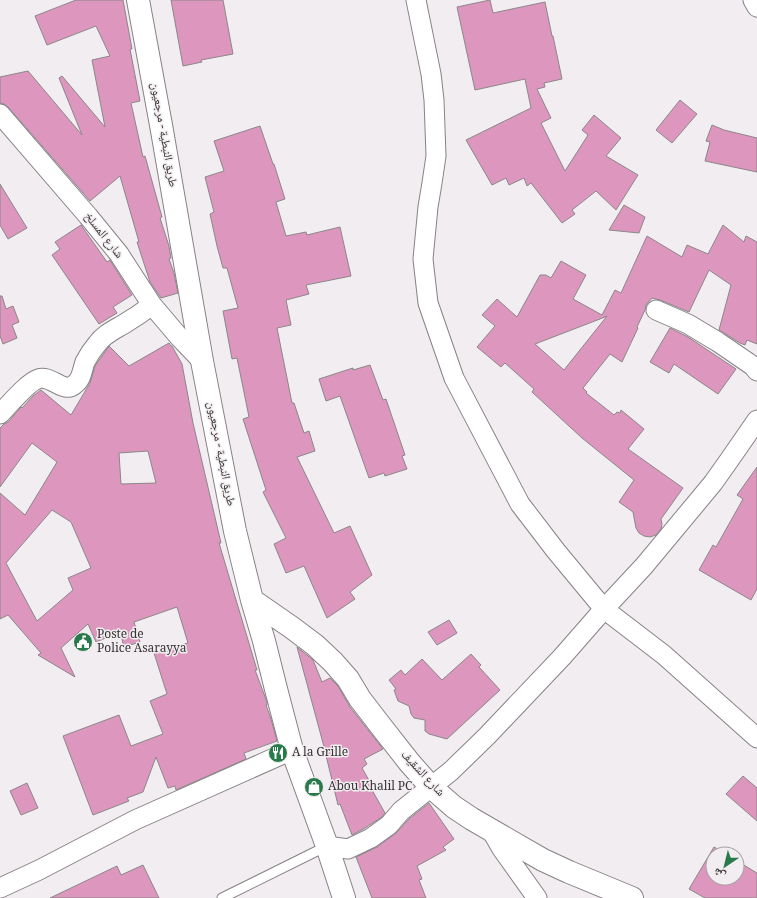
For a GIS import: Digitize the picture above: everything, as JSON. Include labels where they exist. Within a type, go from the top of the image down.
[{"type":"main road","name":"طريق النبطية - مرجعيون","points":[[138,0],[202,361],[235,532],[292,750],[344,898]]},
{"type":"main road","name":"شارع الشقيف","points":[[252,600],[291,626],[333,662],[348,679],[360,699],[408,762],[431,787],[454,806],[472,819],[543,860],[632,898]]},
{"type":"street","points":[[416,0],[431,74],[434,100],[436,156],[428,207],[423,259],[428,303],[454,378],[520,504],[556,551],[604,609],[664,655],[753,733]]},
{"type":"street","points":[[754,0],[757,7]]},
{"type":"street","name":"شارع المسلخ","points":[[0,114],[68,192],[119,254],[152,305],[202,361]]},
{"type":"street","points":[[0,414],[28,386],[39,378],[45,378],[69,388],[75,385],[82,374],[90,353],[98,342],[107,334],[152,305]]},
{"type":"street","points":[[656,310],[688,324],[718,342],[757,371]]},
{"type":"street","points":[[327,846],[348,849],[371,838],[389,825],[401,811],[451,771],[492,731],[562,657],[644,566],[713,483],[757,420]]},
{"type":"street","points":[[0,888],[40,870],[135,820],[292,750]]},
{"type":"street","points":[[491,830],[502,849],[537,898]]},
{"type":"lane","points":[[222,898],[327,846]]},
{"type":"building","points":[[76,0],[123,0],[132,49],[130,49],[140,101],[131,103],[143,157],[145,156],[162,217],[160,218],[169,246],[171,258],[169,259],[174,273],[178,293],[161,298],[150,282],[137,242],[139,242],[120,176],[90,201],[8,107],[0,103],[0,77],[28,71],[82,135],[59,78],[62,76],[105,127],[92,60],[110,56],[96,26],[47,45],[35,16]]},
{"type":"building","points":[[171,0],[223,0],[233,54],[201,60],[202,62],[183,66]]},
{"type":"building","points":[[490,0],[493,13],[545,2],[562,79],[544,83],[545,87],[537,89],[551,118],[541,123],[565,171],[588,135],[582,130],[594,115],[621,138],[606,156],[638,175],[616,210],[596,191],[572,210],[575,214],[562,223],[531,183],[527,186],[524,178],[509,185],[506,178],[492,185],[466,140],[531,108],[525,79],[475,90],[457,7]]},
{"type":"building","points":[[680,100],[697,114],[672,143],[656,130]]},
{"type":"building","points":[[712,125],[724,130],[757,138],[757,172],[705,161],[710,142],[706,141]]},
{"type":"building","points":[[260,126],[285,199],[276,202],[286,236],[306,232],[307,235],[340,227],[351,276],[306,285],[309,294],[286,300],[291,325],[277,328],[292,403],[294,403],[304,433],[309,431],[315,451],[297,457],[334,533],[350,526],[372,575],[350,592],[355,599],[327,618],[304,566],[286,573],[274,544],[286,538],[263,492],[266,490],[243,419],[249,417],[237,358],[232,359],[223,311],[238,308],[227,268],[223,268],[217,246],[210,214],[214,212],[205,177],[224,171],[214,141]]},
{"type":"building","points":[[0,184],[27,228],[8,239],[0,225]]},
{"type":"building","points":[[624,205],[645,217],[639,233],[609,230]]},
{"type":"building","points":[[81,225],[107,262],[110,260],[132,295],[113,307],[117,313],[99,324],[52,255],[60,249],[55,242]]},
{"type":"building","points":[[723,225],[744,242],[746,236],[757,242],[757,344],[747,340],[745,345],[719,330],[731,285],[709,270],[689,312],[652,298],[646,305],[637,327],[638,328],[622,362],[610,354],[583,388],[587,392],[586,393],[614,415],[617,412],[620,413],[621,410],[644,429],[628,449],[683,488],[661,519],[661,529],[656,535],[650,537],[644,536],[639,533],[636,528],[633,512],[619,502],[634,480],[582,438],[532,392],[534,389],[505,363],[501,367],[477,347],[495,326],[482,315],[497,299],[517,317],[540,275],[546,275],[551,278],[561,261],[586,275],[573,299],[602,315],[615,290],[621,293],[647,236],[682,257],[687,245],[708,254]],"holes":[[[607,316],[564,370],[535,344]]]},
{"type":"building","points":[[0,296],[2,296],[6,309],[13,306],[19,322],[12,325],[17,338],[3,344],[0,336]]},
{"type":"building","points":[[670,328],[688,337],[736,369],[718,394],[674,364],[669,373],[650,362]]},
{"type":"building","points":[[169,343],[182,364],[193,423],[221,543],[219,543],[257,670],[255,670],[267,702],[266,705],[277,741],[244,753],[246,759],[176,790],[175,786],[168,788],[156,757],[143,792],[127,798],[129,801],[93,815],[63,736],[119,715],[131,746],[163,734],[150,701],[167,694],[154,653],[188,643],[177,607],[134,622],[140,642],[124,647],[120,632],[96,642],[88,624],[61,648],[75,677],[38,655],[41,653],[8,615],[0,619],[0,493],[25,515],[57,462],[32,443],[0,487],[0,428],[41,390],[71,415],[90,383],[95,366],[109,346],[129,366]],"holes":[[[148,451],[156,483],[121,484],[119,453]],[[52,510],[71,522],[91,568],[68,578],[73,590],[37,621],[6,563]]]},
{"type":"building","points":[[370,365],[383,400],[386,399],[405,455],[402,456],[407,469],[385,476],[384,473],[369,478],[340,396],[326,401],[319,379],[353,368],[353,370]]},
{"type":"building","points":[[757,467],[757,589],[751,600],[699,570],[713,545],[716,547],[743,499],[737,495]]},
{"type":"building","points":[[449,620],[457,633],[437,645],[428,632]]},
{"type":"building","points":[[297,647],[313,660],[322,682],[330,678],[338,686],[350,707],[383,749],[364,759],[367,764],[362,768],[385,813],[382,817],[352,835],[340,804],[338,805]]},
{"type":"building","points":[[471,654],[481,665],[479,667],[500,690],[447,739],[429,734],[425,731],[425,720],[414,718],[411,714],[409,706],[398,701],[394,690],[396,689],[389,680],[401,670],[405,675],[422,659],[442,680]]},
{"type":"building","points":[[743,776],[757,788],[757,821],[726,794]]},
{"type":"building","points":[[27,783],[38,808],[21,815],[10,791]]},
{"type":"building","points":[[429,803],[454,839],[443,847],[446,850],[417,866],[422,879],[419,880],[426,898],[372,898],[356,857],[377,847],[395,834],[409,819]]},
{"type":"building","points":[[705,862],[705,886],[745,886],[745,866],[757,873],[757,898],[705,898],[689,889]]},
{"type":"building","points":[[143,865],[159,898],[50,898],[117,866],[121,875]]},
{"type":"place","name":"Poste de Police Asarayya","points":[[83,642]]},
{"type":"place","name":"A la Grille","points":[[278,753]]},
{"type":"place","name":"Abou Khalil PC","points":[[314,787]]}]
